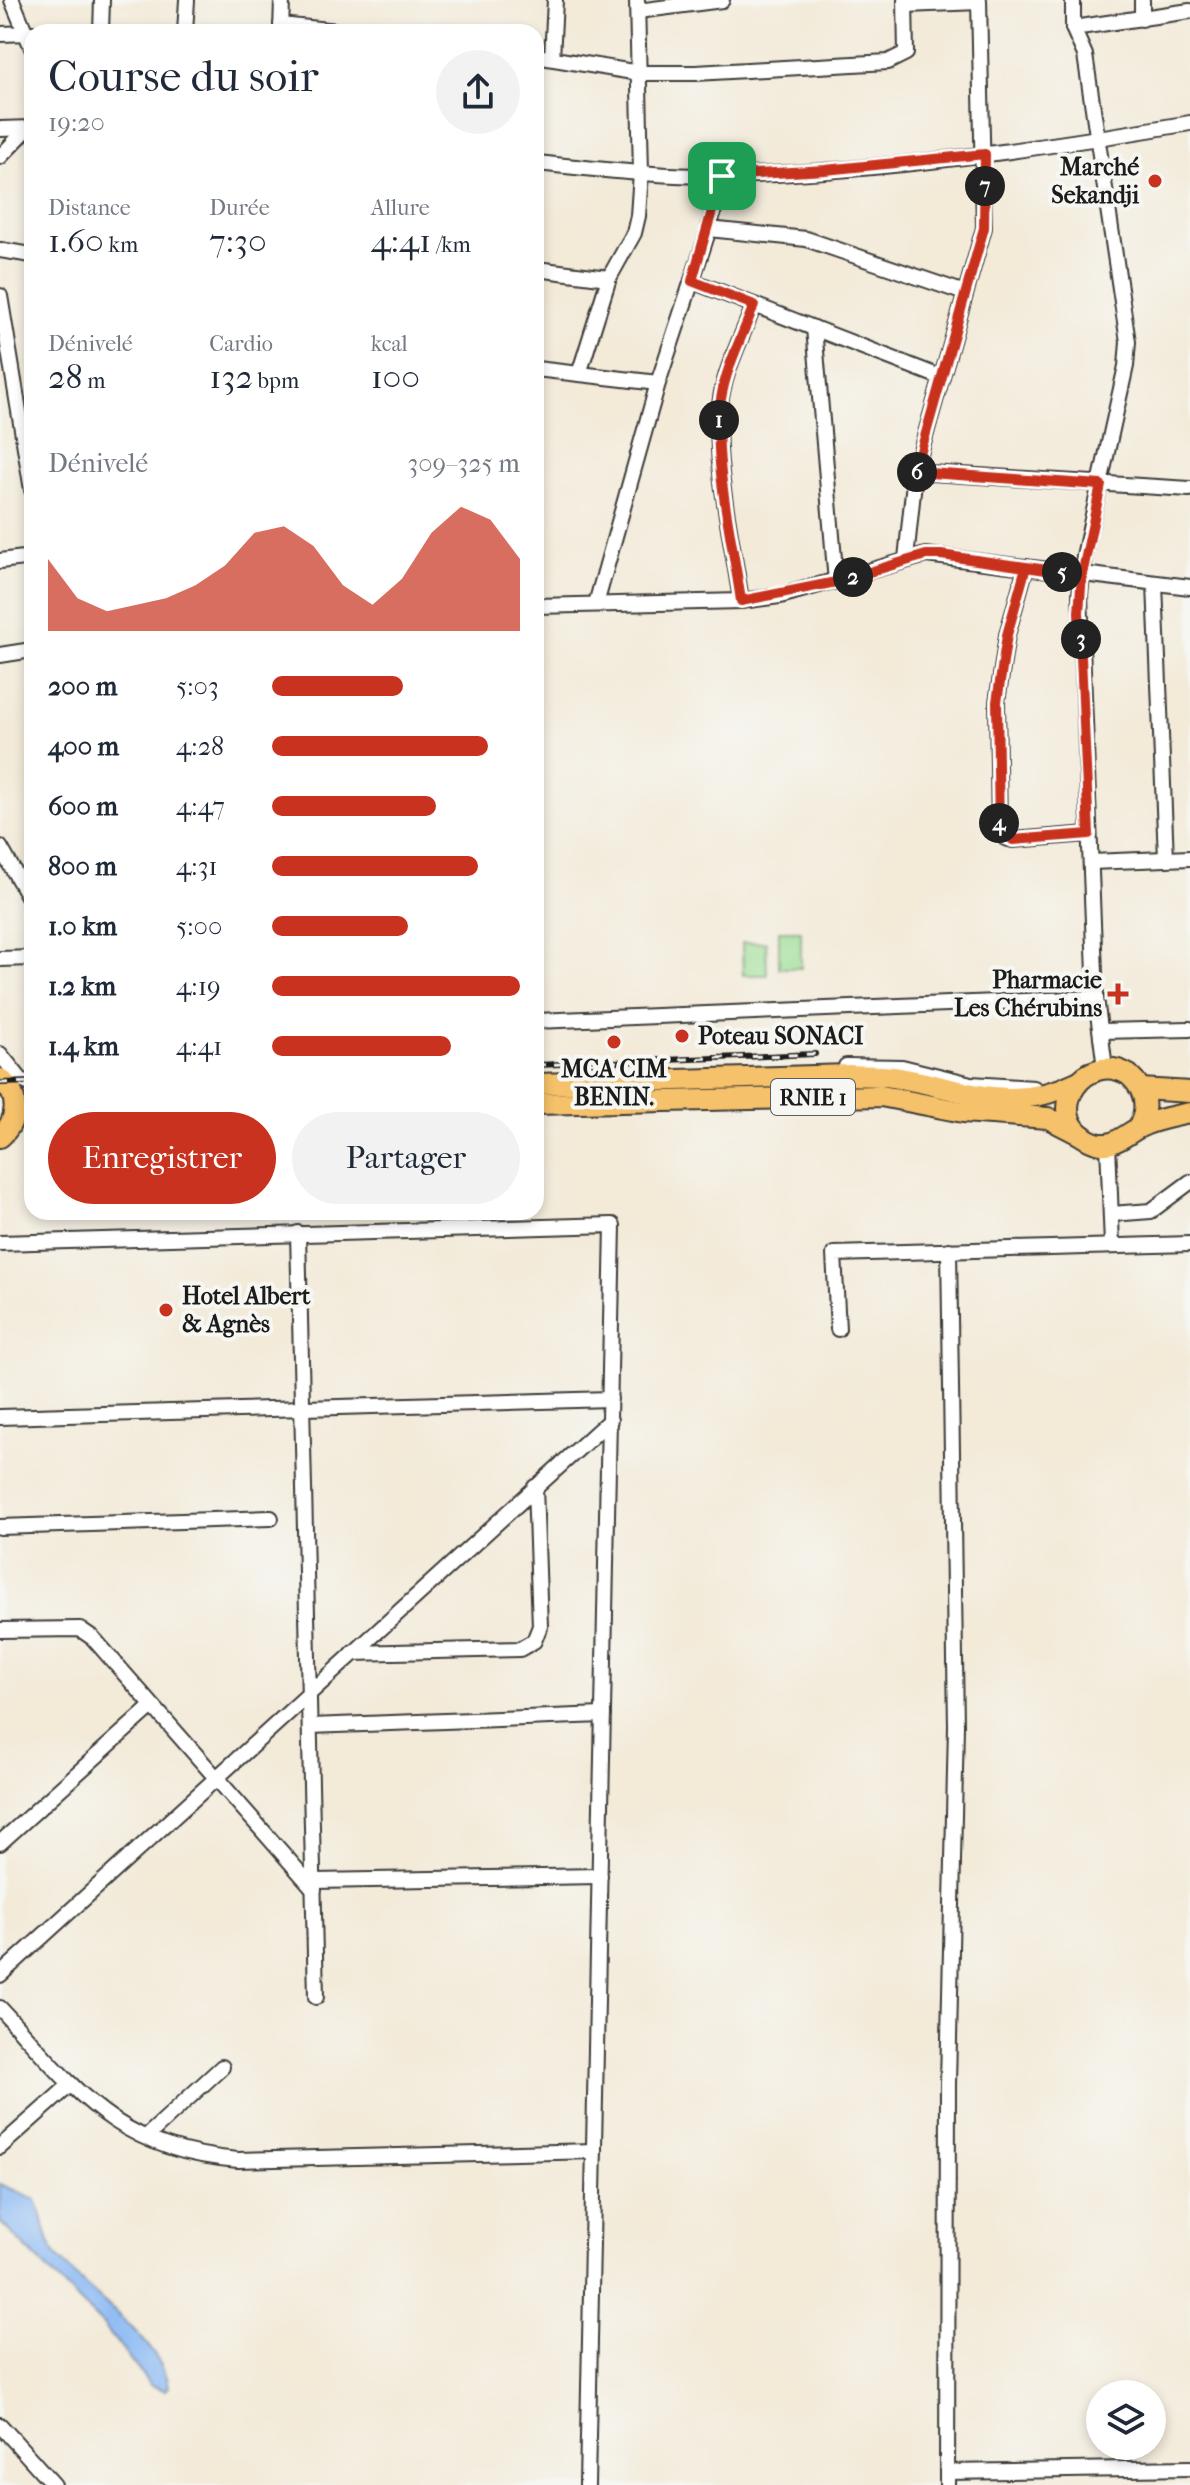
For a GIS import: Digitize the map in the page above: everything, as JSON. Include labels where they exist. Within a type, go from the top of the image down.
[{"type":"highway","name":"RNIE 1","points":[[544,1084],[890,1076],[997,1099],[1028,1099],[1070,1086],[1086,1073],[1105,1068]]},
{"type":"highway","points":[[1105,1068],[1126,1073],[1141,1089],[1145,1112],[1138,1128]]},
{"type":"highway","points":[[0,1079],[23,1096],[5,1131]]},
{"type":"highway","points":[[1070,1086],[1068,1107],[1073,1125],[1083,1136]]},
{"type":"highway","points":[[1141,1089],[1190,1092]]},
{"type":"highway","name":"RNIE 1","points":[[544,1104],[881,1096],[963,1112],[1048,1118],[1083,1136],[1108,1144]]},
{"type":"highway","points":[[1108,1144],[1125,1139],[1138,1128],[1190,1113]]},
{"type":"highway","points":[[5,1131],[24,1122]]},
{"type":"street","points":[[12,0],[24,24]]},
{"type":"street","points":[[101,24],[102,0]]},
{"type":"street","points":[[186,24],[187,0]]},
{"type":"street","points":[[281,24],[282,0]]},
{"type":"street","points":[[552,58],[555,0]]},
{"type":"street","points":[[579,374],[609,278],[634,233],[641,173],[638,6],[722,0]]},
{"type":"street","points":[[1073,0],[1073,28],[1085,55],[1095,139],[1128,342],[1126,366],[1082,575],[1079,612],[1096,998],[1105,1068]]},
{"type":"street","points":[[1142,0],[1142,19]]},
{"type":"street","points":[[544,57],[639,73],[696,73],[888,62],[906,53],[906,2],[979,1],[985,154],[984,228],[915,472],[906,559]]},
{"type":"street","points":[[1073,28],[1190,11]]},
{"type":"street","points":[[0,34],[24,37]]},
{"type":"street","points":[[544,164],[641,173],[722,176],[825,170],[985,154],[1190,123]]},
{"type":"street","points":[[0,129],[24,129]]},
{"type":"street","points":[[0,157],[24,134]]},
{"type":"street","points":[[596,604],[658,383],[709,229],[722,176]]},
{"type":"street","points":[[709,229],[806,239],[965,293]]},
{"type":"street","points":[[0,250],[24,254]]},
{"type":"street","points":[[544,270],[609,278]]},
{"type":"street","points":[[692,281],[940,377]]},
{"type":"street","points":[[0,296],[6,357],[24,438]]},
{"type":"street","points":[[741,601],[719,444],[719,413],[721,395],[754,305]]},
{"type":"street","points":[[814,328],[836,582]]},
{"type":"street","points":[[544,370],[658,383]]},
{"type":"street","points":[[915,472],[1190,489]]},
{"type":"street","points":[[544,606],[741,601],[836,582],[906,559],[941,555],[1190,587]]},
{"type":"street","points":[[0,561],[24,558]]},
{"type":"street","points":[[1026,567],[1007,635],[997,702],[999,829],[1013,840],[1089,834]]},
{"type":"street","points":[[1155,584],[1166,859]]},
{"type":"street","points":[[0,655],[24,651]]},
{"type":"street","points":[[0,847],[24,875]]},
{"type":"street","points":[[1091,862],[1190,858]]},
{"type":"street","points":[[0,959],[24,958]]},
{"type":"street","points":[[544,1021],[1096,998]]},
{"type":"street","points":[[1101,1031],[1190,1029]]},
{"type":"street","points":[[0,1054],[24,1081]]},
{"type":"street","points":[[544,1075],[868,1065],[918,1069],[971,1084],[1070,1086]]},
{"type":"street","points":[[1108,1144],[1112,1245]]},
{"type":"street","points":[[1111,1214],[1151,1211],[1190,1182]]},
{"type":"street","points":[[0,1243],[613,1225],[587,2485]]},
{"type":"street","points":[[298,1233],[316,1997]]},
{"type":"street","points":[[838,1329],[834,1254],[1190,1244]]},
{"type":"street","points":[[949,1250],[956,1740],[948,2098],[947,2478],[1190,2468]]},
{"type":"street","points":[[0,1417],[610,1399]]},
{"type":"street","points":[[0,1975],[610,1420]]},
{"type":"street","points":[[353,1653],[520,1649],[534,1641],[540,1626],[535,1487]]},
{"type":"street","points":[[0,1527],[271,1518]]},
{"type":"street","points":[[0,1630],[80,1629],[93,1638],[215,1779],[314,1885],[600,1876]]},
{"type":"street","points":[[0,1843],[151,1707]]},
{"type":"street","points":[[310,1726],[603,1715]]},
{"type":"street","points":[[0,2008],[102,2114],[146,2137],[187,2152],[238,2160],[594,2151]]},
{"type":"street","points":[[146,2137],[222,2067]]},
{"type":"street","points":[[0,2147],[71,2084]]},
{"type":"street","points":[[0,2425],[53,2485]]},
{"type":"green space","points":[[779,931],[801,931],[801,968],[779,968]]},
{"type":"green space","points":[[766,942],[767,975],[743,975],[742,943]]},
{"type":"water","points":[[0,2184],[35,2199],[49,2242],[57,2256],[152,2351],[163,2369],[168,2387],[165,2390],[150,2385],[103,2325],[0,2222]]},
{"type":"railway","points":[[544,1065],[815,1054]]},
{"type":"railway","points":[[0,1083],[24,1082]]},
{"type":"place","name":"Marché Sekandji","points":[[1155,181]]},
{"type":"place","name":"Pharmacie Les Chérubins","points":[[1118,994]]},
{"type":"place","name":"Poteau SONACI","points":[[682,1036]]},
{"type":"place","name":"MCA CIM BENIN.","points":[[614,1042]]},
{"type":"place","name":"Hotel Albert & Agnès","points":[[166,1310]]},
{"type":"route","points":[[722,176],[692,281],[754,305],[721,395],[719,413],[719,444],[741,601],[780,596],[926,555],[941,555],[1082,575],[1079,612],[1089,834],[1005,838],[999,829],[997,702],[1007,635],[1026,567],[1082,575],[1101,485],[915,472],[984,228],[985,154],[825,170],[722,176]]}]
